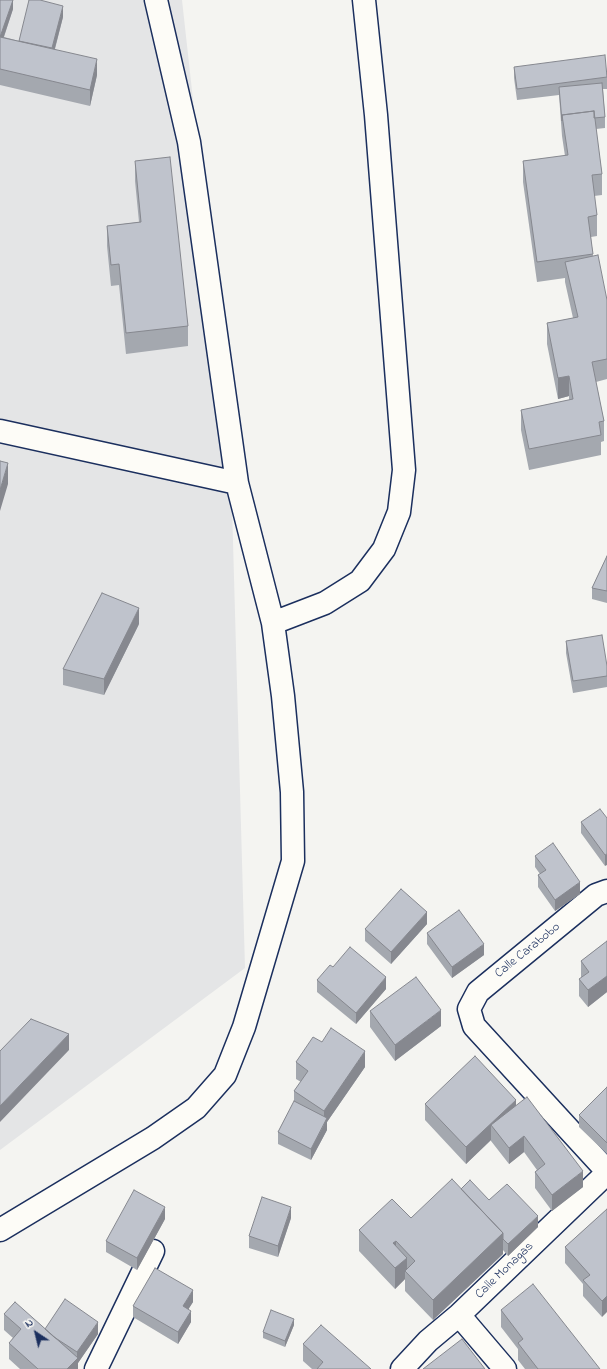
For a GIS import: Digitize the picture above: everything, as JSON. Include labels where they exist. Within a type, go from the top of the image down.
[{"type":"street","points":[[0,1230],[153,1138],[196,1108],[225,1075],[244,1027],[293,861],[291,785],[284,696],[273,623],[237,482],[189,142],[156,0]]},
{"type":"street","points":[[273,623],[325,603],[360,581],[384,550],[399,512],[404,470],[376,115],[364,0]]},
{"type":"street","points":[[0,431],[237,482]]},
{"type":"street","name":"Calle Carabobo","points":[[607,891],[596,895],[478,992],[469,1009],[474,1026],[607,1172]]},
{"type":"street","name":"Calle Monagas","points":[[402,1369],[428,1341],[459,1315],[607,1172]]},
{"type":"street","points":[[96,1369],[153,1251]]},
{"type":"street","points":[[459,1315],[505,1369]]},
{"type":"shaded area","points":[[0,0],[182,0],[230,435],[245,968],[0,1150]]},
{"type":"building","points":[[0,0],[13,0],[0,37]]},
{"type":"building","points":[[29,0],[40,0],[63,6],[52,48],[19,41]]},
{"type":"building","points":[[0,37],[97,59],[90,90],[0,69]]},
{"type":"building","points":[[605,55],[607,77],[517,89],[514,67]]},
{"type":"building","points":[[602,83],[605,117],[594,118],[594,111],[562,115],[562,121],[559,87]]},
{"type":"building","points":[[594,111],[602,174],[592,175],[597,215],[588,217],[593,254],[537,262],[523,161],[568,155],[562,115]]},
{"type":"building","points":[[170,157],[188,326],[126,333],[119,264],[111,265],[107,226],[141,222],[135,161]]},
{"type":"building","points":[[598,255],[607,300],[607,359],[592,362],[604,421],[599,422],[601,435],[529,449],[521,410],[573,399],[569,376],[558,378],[547,323],[578,317],[565,262]]},
{"type":"building","points":[[0,461],[8,463],[0,490]]},
{"type":"building","points":[[607,556],[607,591],[592,588]]},
{"type":"building","points":[[102,593],[139,608],[104,679],[63,669]]},
{"type":"building","points":[[602,635],[607,666],[607,676],[573,681],[566,641]]},
{"type":"building","points":[[600,809],[607,818],[607,854],[605,855],[581,822]]},
{"type":"building","points":[[553,843],[580,882],[555,900],[538,875],[546,870],[535,856]]},
{"type":"building","points":[[401,889],[427,912],[391,952],[365,929]]},
{"type":"building","points":[[459,910],[484,944],[452,967],[427,933]]},
{"type":"building","points":[[607,941],[607,976],[588,990],[579,979],[589,972],[581,961]]},
{"type":"building","points":[[350,947],[386,977],[356,1013],[317,980],[330,965],[333,967]]},
{"type":"building","points":[[416,977],[441,1010],[395,1045],[370,1011]]},
{"type":"building","points":[[31,1019],[69,1034],[0,1106],[0,1051]]},
{"type":"building","points":[[331,1028],[365,1051],[324,1111],[294,1091],[308,1071],[296,1062],[313,1037],[322,1042]]},
{"type":"building","points":[[475,1056],[516,1100],[466,1147],[425,1104]]},
{"type":"building","points":[[607,1087],[607,1143],[579,1115]]},
{"type":"building","points":[[527,1097],[583,1171],[552,1195],[535,1172],[545,1164],[524,1136],[509,1148],[491,1125]]},
{"type":"building","points":[[294,1101],[327,1118],[311,1149],[278,1132]]},
{"type":"building","points":[[452,1179],[503,1233],[433,1300],[405,1271],[415,1261],[396,1241],[393,1243],[407,1258],[395,1268],[359,1230],[392,1199],[411,1218]]},
{"type":"building","points":[[470,1180],[489,1200],[507,1184],[538,1216],[508,1244],[503,1239],[503,1233],[461,1189]]},
{"type":"building","points":[[134,1190],[165,1207],[137,1258],[106,1241]]},
{"type":"building","points":[[262,1197],[291,1207],[278,1246],[249,1236]]},
{"type":"building","points":[[607,1209],[607,1296],[602,1301],[583,1280],[590,1275],[565,1247]]},
{"type":"building","points":[[155,1268],[193,1290],[183,1306],[191,1311],[178,1332],[133,1306]]},
{"type":"building","points":[[533,1284],[600,1369],[538,1369],[518,1343],[523,1339],[501,1310]]},
{"type":"building","points":[[65,1299],[98,1322],[77,1352],[54,1337],[45,1329]]},
{"type":"building","points":[[15,1302],[78,1358],[67,1369],[38,1369],[9,1343],[21,1329],[4,1314]]},
{"type":"building","points":[[271,1310],[294,1319],[285,1341],[263,1332]]},
{"type":"building","points":[[321,1325],[371,1369],[317,1369],[323,1362],[303,1344]]},
{"type":"building","points":[[462,1339],[485,1369],[423,1369]]}]
